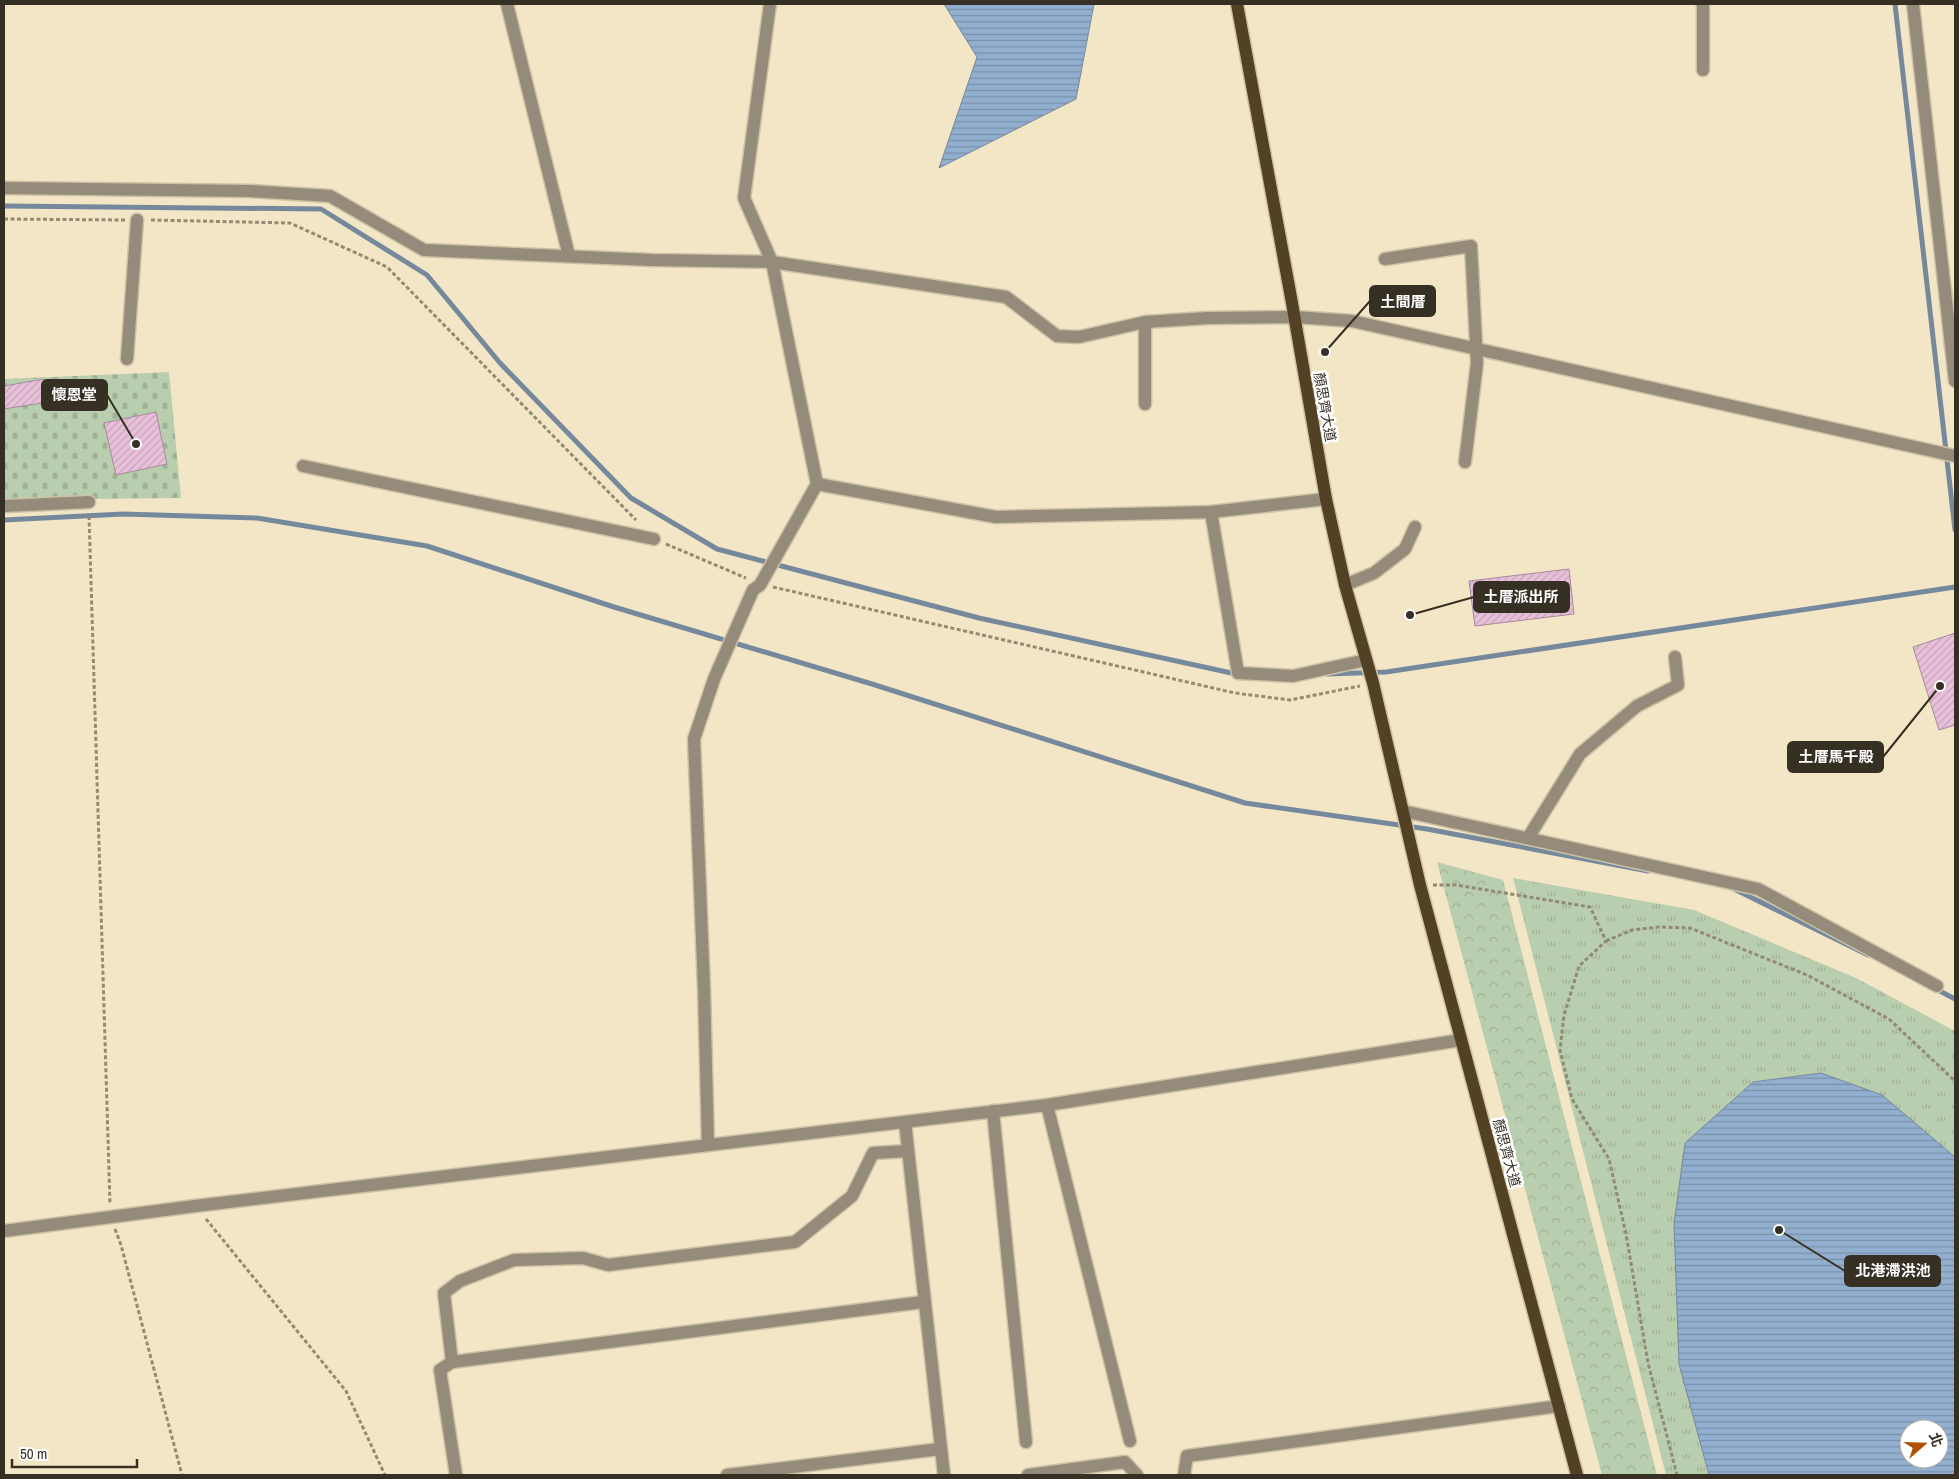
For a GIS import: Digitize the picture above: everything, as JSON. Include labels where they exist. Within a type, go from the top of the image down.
[{"type":"main road","name":"顏思齊大道","points":[[1237,4],[1295,318],[1326,499],[1345,585],[1373,683],[1420,885],[1577,1475]]},
{"type":"street","points":[[507,4],[569,256]]},
{"type":"street","points":[[708,1146],[694,739],[714,679],[753,590],[760,585],[816,484],[772,262],[744,198],[770,4]]},
{"type":"street","points":[[1703,4],[1703,70]]},
{"type":"street","points":[[1913,4],[1955,381]]},
{"type":"street","points":[[4,188],[250,191],[330,196],[424,250],[652,260],[772,262],[1006,296],[1057,336],[1079,337],[1145,322],[1208,318],[1295,318],[1352,321],[1955,456]]},
{"type":"street","points":[[127,360],[137,220]]},
{"type":"street","points":[[1385,259],[1471,246],[1477,363],[1465,462]]},
{"type":"street","points":[[1145,322],[1145,404]]},
{"type":"street","points":[[303,466],[654,539]]},
{"type":"street","points":[[816,484],[996,517],[1211,512],[1326,499]]},
{"type":"street","points":[[4,506],[89,502]]},
{"type":"street","points":[[1211,512],[1238,674],[1293,676],[1366,660]]},
{"type":"street","points":[[1345,585],[1374,573],[1404,549],[1415,527]]},
{"type":"street","points":[[1528,838],[1580,754],[1636,706],[1678,685],[1675,657]]},
{"type":"street","points":[[1404,811],[1758,889],[1937,986]]},
{"type":"street","points":[[4,1231],[195,1206],[1047,1104],[1461,1040]]},
{"type":"street","points":[[1047,1104],[1130,1441]]},
{"type":"street","points":[[993,1111],[1026,1442]]},
{"type":"street","points":[[905,1122],[923,1302],[944,1475]]},
{"type":"street","points":[[452,1362],[444,1293],[460,1281],[514,1260],[583,1258],[608,1265],[794,1242],[852,1196],[873,1153],[908,1151]]},
{"type":"street","points":[[456,1475],[440,1370],[452,1362],[923,1302]]},
{"type":"street","points":[[1184,1475],[1187,1456],[1559,1406]]},
{"type":"street","points":[[727,1475],[940,1449]]},
{"type":"street","points":[[1028,1475],[1125,1462],[1137,1475]]},
{"type":"path","points":[[4,219],[290,223],[387,267],[654,539],[760,585],[1235,693],[1290,700],[1373,683]]},
{"type":"path","points":[[89,502],[110,1217],[121,1245],[182,1475]]},
{"type":"path","points":[[1420,885],[1456,885],[1590,907],[1606,941]]},
{"type":"path","points":[[1677,1475],[1648,1363],[1626,1234],[1609,1159],[1572,1099],[1560,1050],[1564,1015],[1579,966],[1606,941],[1632,930],[1690,928],[1807,975],[1889,1019],[1955,1081]]},
{"type":"path","points":[[195,1206],[346,1391],[385,1475]]},
{"type":"green space","points":[[169,372],[181,498],[4,500],[4,379]]},
{"type":"green space","points":[[1437,862],[1503,880],[1657,1475],[1602,1475]]},
{"type":"green space","points":[[1513,878],[1694,910],[1856,978],[1955,1031],[1955,1475],[1666,1475]]},
{"type":"water","points":[[944,4],[1094,4],[1076,99],[939,168],[977,57]]},
{"type":"water","points":[[1821,1073],[1882,1095],[1955,1157],[1955,1475],[1709,1475],[1679,1364],[1674,1224],[1685,1143],[1753,1082]]},
{"type":"building","points":[[44,379],[48,402],[4,409],[4,386]]},
{"type":"building","points":[[156,412],[167,464],[116,475],[104,423]]},
{"type":"building","points":[[1569,569],[1574,614],[1475,626],[1469,581]]},
{"type":"building","points":[[1955,633],[1955,725],[1939,730],[1913,647]]},
{"type":"waterway","points":[[1895,4],[1955,530]]},
{"type":"waterway","points":[[4,206],[321,209],[427,275],[500,363],[631,498],[717,549],[979,618],[1236,674]]},
{"type":"waterway","points":[[4,520],[123,514],[257,518],[427,546],[614,607],[872,684],[1245,803],[1427,829],[1648,871]]},
{"type":"waterway","points":[[1327,674],[1386,672],[1955,587]]},
{"type":"waterway","points":[[1732,888],[1868,955]]},
{"type":"waterway","points":[[1936,989],[1955,999]]},
{"type":"place","name":"土間厝","points":[[1325,352]]},
{"type":"place","name":"懷恩堂","points":[[136,444]]},
{"type":"place","name":"土厝派出所","points":[[1410,615]]},
{"type":"place","name":"土厝馬千殿","points":[[1940,686]]},
{"type":"place","name":"北港滯洪池","points":[[1779,1230]]}]
